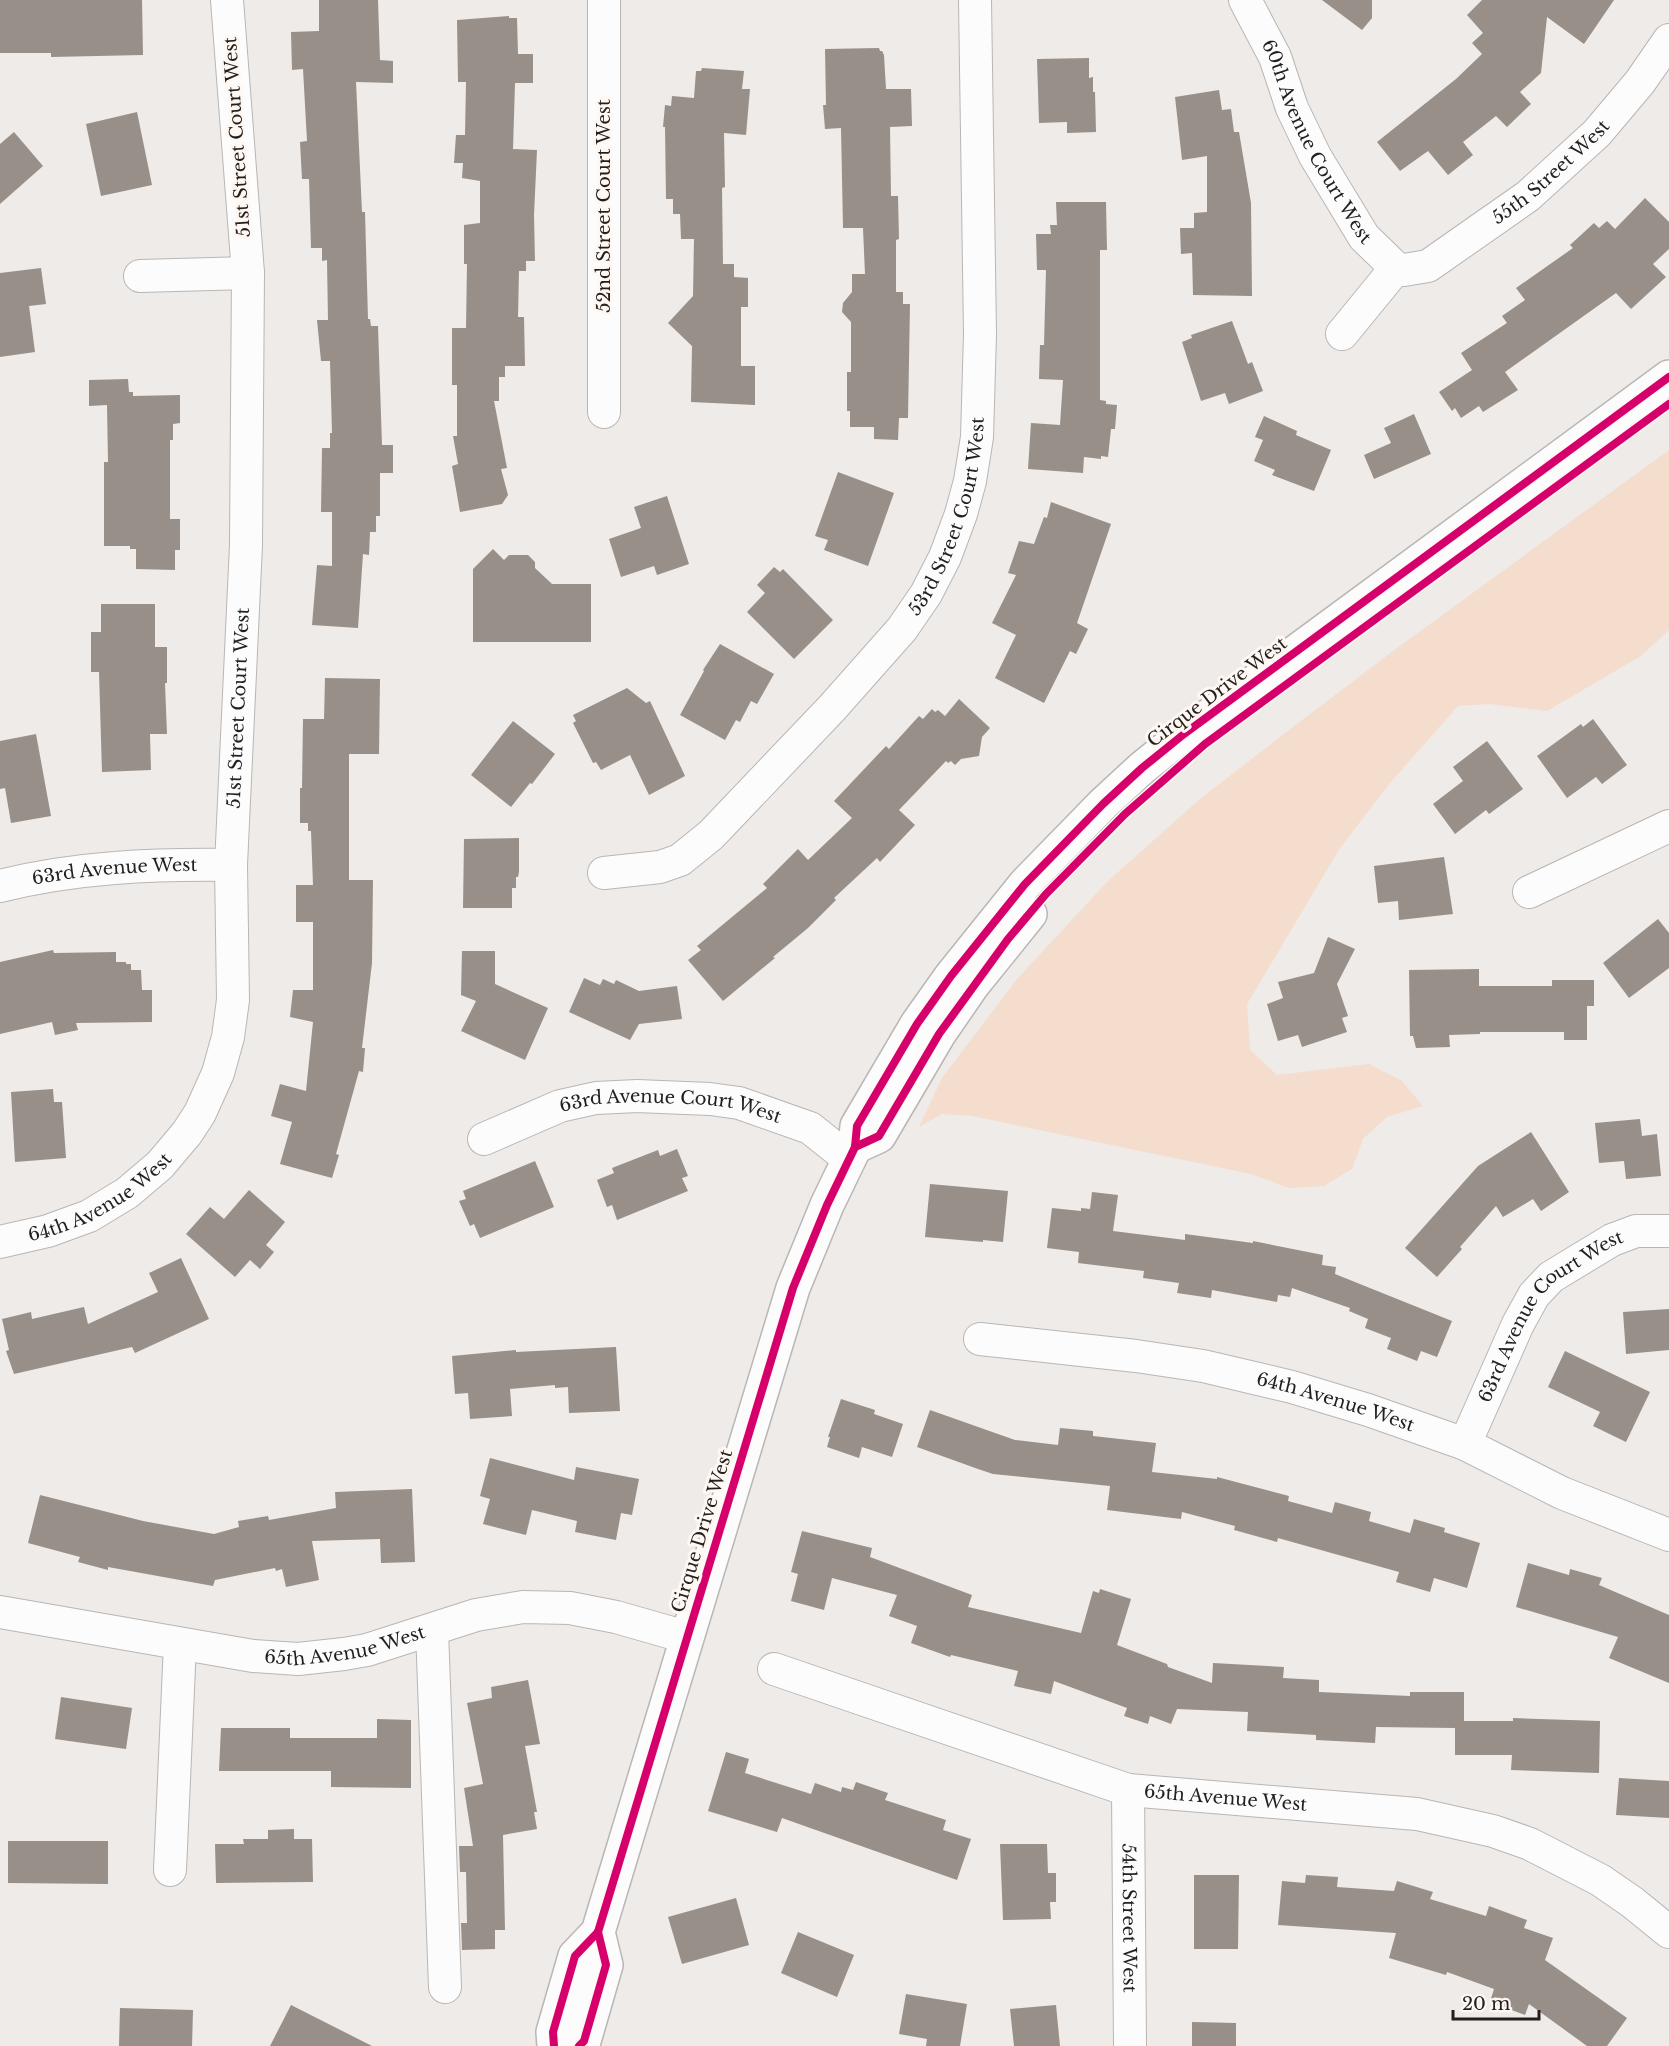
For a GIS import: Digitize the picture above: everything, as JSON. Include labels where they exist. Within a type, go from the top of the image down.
[{"type":"main road","name":"Cirque Drive West","points":[[554,2046],[553,2032],[575,1956],[598,1932],[782,1317],[827,1205],[852,1153],[857,1125],[917,1024],[951,976],[1025,884],[1103,804],[1142,768],[1184,734],[1669,377]]},
{"type":"main road","name":"Cirque Drive West","points":[[852,1153],[879,1136],[939,1034],[1008,939],[1047,894],[1140,800],[1215,737],[1669,404]]},
{"type":"main road","points":[[579,2046],[584,2041],[606,1965],[598,1932]]},
{"type":"street","name":"51st Street Court West","points":[[187,1133],[200,1113],[218,1073],[228,1037],[233,1000],[231,865],[246,545],[248,273],[227,0]]},
{"type":"street","name":"52nd Street Court West","points":[[604,0],[604,412]]},
{"type":"street","name":"53rd Street Court West","points":[[604,873],[660,867],[680,860],[711,835],[832,708],[902,629],[926,594],[945,557],[970,481],[977,437],[980,334],[975,0]]},
{"type":"street","name":"60th Avenue Court West","points":[[1245,0],[1275,57],[1292,108],[1314,156],[1364,237],[1400,269]]},
{"type":"street","name":"55th Street West","points":[[1400,269],[1428,266],[1528,195],[1597,134],[1640,82],[1669,39]]},
{"type":"street","points":[[1342,334],[1400,269]]},
{"type":"street","points":[[140,276],[248,273]]},
{"type":"street","points":[[1529,892],[1669,826]]},
{"type":"street","name":"63rd Avenue West","points":[[0,886],[57,874],[112,867],[166,864],[231,865]]},
{"type":"street","name":"63rd Avenue Court West","points":[[484,1139],[560,1106],[596,1098],[637,1096],[710,1099],[739,1103],[810,1128],[852,1153]]},
{"type":"street","name":"64th Avenue West","points":[[0,1242],[48,1231],[89,1216],[127,1193],[160,1165],[187,1133]]},
{"type":"street","name":"63rd Avenue Court West","points":[[1465,1444],[1518,1324],[1534,1295],[1551,1277],[1612,1240],[1636,1231],[1669,1231]]},
{"type":"street","name":"64th Avenue West","points":[[980,1339],[1136,1356],[1203,1366],[1292,1387],[1357,1406],[1465,1444],[1562,1493],[1669,1535]]},
{"type":"street","name":"65th Avenue West","points":[[0,1612],[253,1656],[298,1659],[344,1654],[432,1630],[476,1615],[523,1608],[570,1608],[616,1617],[686,1636]]},
{"type":"street","points":[[432,1630],[445,1987]]},
{"type":"street","points":[[170,1870],[180,1644]]},
{"type":"street","name":"65th Avenue West","points":[[774,1669],[1128,1790],[1417,1814],[1474,1826],[1530,1844],[1600,1880],[1669,1932]]},
{"type":"street","name":"54th Street West","points":[[1128,1790],[1130,2046]]},
{"type":"shaded area","points":[[1669,450],[1669,630],[1641,656],[1547,711],[1489,704],[1458,706],[1390,783],[1340,848],[1247,1004],[1250,1050],[1277,1075],[1369,1064],[1402,1081],[1423,1106],[1387,1117],[1363,1139],[1352,1169],[1324,1186],[1289,1188],[1251,1174],[972,1116],[942,1114],[919,1127],[942,1078],[1017,979],[1108,881],[1200,799],[1293,727],[1393,651]]},
{"type":"building","points":[[0,0],[142,0],[143,55],[51,57],[51,53],[0,53]]},
{"type":"building","points":[[319,0],[378,0],[380,60],[393,61],[393,83],[356,82],[362,212],[365,212],[368,319],[370,319],[371,326],[378,326],[382,445],[393,445],[393,473],[380,473],[380,516],[376,516],[376,532],[370,532],[369,555],[363,554],[358,628],[312,625],[317,565],[332,566],[332,512],[321,512],[322,448],[330,448],[330,433],[332,433],[330,361],[321,361],[317,320],[328,320],[327,260],[322,261],[322,248],[311,248],[309,179],[302,179],[300,142],[307,141],[303,69],[292,70],[291,32],[319,31]]},
{"type":"building","points":[[1322,0],[1372,0],[1372,18],[1362,30]]},
{"type":"building","points":[[1482,0],[1614,0],[1584,44],[1547,17],[1541,73],[1520,92],[1531,104],[1507,127],[1496,116],[1463,142],[1473,155],[1448,175],[1428,151],[1400,171],[1377,142],[1456,79],[1482,54],[1472,43],[1483,33],[1467,15]]},
{"type":"building","points":[[509,16],[509,18],[517,18],[518,54],[533,54],[533,83],[515,83],[513,149],[537,150],[534,215],[535,261],[526,261],[526,271],[519,271],[518,317],[524,317],[525,366],[505,366],[505,377],[499,377],[499,401],[494,401],[507,468],[501,469],[508,495],[502,504],[460,512],[452,466],[458,464],[453,436],[457,436],[457,385],[452,385],[452,328],[466,328],[467,264],[464,264],[464,225],[480,223],[480,181],[462,178],[463,163],[454,163],[456,135],[465,135],[466,82],[458,82],[457,20]]},
{"type":"building","points":[[879,48],[884,55],[886,89],[911,89],[912,126],[890,127],[891,196],[898,196],[899,239],[896,240],[896,292],[903,292],[903,304],[910,304],[908,418],[899,418],[898,440],[874,439],[874,427],[850,427],[850,411],[847,411],[847,372],[851,372],[851,322],[842,312],[843,303],[852,292],[852,274],[865,274],[863,228],[843,228],[841,128],[825,129],[823,105],[826,105],[825,49]]},
{"type":"building","points":[[1089,58],[1089,78],[1093,77],[1093,92],[1095,92],[1096,132],[1067,133],[1067,122],[1039,123],[1037,59]]},
{"type":"building","points":[[702,68],[744,71],[742,89],[750,89],[746,135],[724,133],[723,264],[734,264],[734,277],[748,278],[748,307],[741,307],[741,366],[755,366],[755,405],[691,402],[692,346],[668,323],[693,296],[694,239],[681,239],[680,214],[673,214],[673,199],[666,199],[665,127],[663,127],[665,105],[671,106],[672,96],[694,98],[696,71],[701,71]]},
{"type":"building","points":[[1219,90],[1222,110],[1231,109],[1234,132],[1239,132],[1251,203],[1252,296],[1193,295],[1192,253],[1181,254],[1180,228],[1194,228],[1194,213],[1207,212],[1207,156],[1182,160],[1175,97]]},
{"type":"building","points":[[137,112],[152,185],[101,196],[86,124]]},
{"type":"building","points":[[14,132],[43,166],[0,204],[0,144]]},
{"type":"building","points":[[1645,198],[1669,222],[1669,249],[1653,264],[1666,277],[1631,309],[1616,293],[1505,372],[1518,390],[1483,412],[1479,406],[1461,418],[1455,408],[1452,411],[1439,392],[1472,370],[1461,353],[1507,323],[1502,316],[1525,300],[1516,288],[1573,248],[1570,245],[1594,223],[1599,228],[1607,221],[1615,229]]},
{"type":"building","points":[[1056,202],[1106,202],[1107,250],[1100,250],[1100,400],[1106,401],[1106,404],[1117,405],[1115,429],[1111,429],[1108,457],[1101,456],[1101,459],[1084,457],[1083,473],[1028,469],[1031,423],[1060,425],[1063,380],[1039,379],[1040,345],[1044,345],[1046,270],[1037,270],[1036,234],[1051,234],[1050,225],[1057,225]]},
{"type":"building","points":[[41,268],[46,304],[29,306],[35,352],[0,357],[0,273]]},
{"type":"building","points":[[1232,321],[1248,364],[1252,362],[1263,391],[1229,404],[1225,393],[1201,401],[1182,342],[1192,338],[1191,335]]},
{"type":"building","points":[[128,379],[129,392],[133,392],[133,396],[180,395],[180,423],[173,424],[173,440],[170,440],[170,519],[180,519],[180,550],[175,550],[175,570],[136,569],[136,549],[130,549],[130,546],[104,546],[104,462],[108,462],[107,405],[89,406],[89,380]]},
{"type":"building","points":[[1414,414],[1431,454],[1374,479],[1364,455],[1391,443],[1384,428]]},
{"type":"building","points":[[1264,416],[1297,431],[1296,435],[1331,450],[1314,491],[1272,475],[1275,470],[1254,461],[1263,440],[1255,437]]},
{"type":"building","points":[[838,472],[894,493],[868,566],[824,550],[828,540],[815,536]]},
{"type":"building","points":[[667,496],[689,564],[657,575],[654,566],[621,577],[609,539],[641,528],[634,507]]},
{"type":"building","points":[[1051,502],[1111,524],[1077,623],[1088,629],[1076,654],[1070,651],[1044,703],[995,678],[1016,635],[992,623],[1016,575],[1008,573],[1019,541],[1034,544],[1044,517],[1047,518]]},
{"type":"building","points":[[493,549],[504,560],[509,555],[528,555],[535,562],[535,568],[552,584],[591,584],[591,642],[473,642],[473,569]]},
{"type":"building","points":[[774,567],[780,572],[783,569],[833,620],[794,659],[747,612],[765,593],[757,585]]},
{"type":"building","points":[[101,604],[155,604],[155,647],[167,647],[167,683],[165,683],[167,734],[150,734],[151,770],[102,772],[99,672],[91,672],[91,632],[101,632]]},
{"type":"building","points":[[720,644],[774,674],[757,704],[751,701],[740,722],[736,720],[725,740],[680,715],[703,670]]},
{"type":"building","points":[[325,678],[380,679],[379,754],[349,754],[349,880],[373,880],[372,963],[362,1048],[365,1048],[363,1072],[359,1071],[336,1154],[339,1155],[332,1178],[280,1164],[292,1122],[271,1116],[280,1084],[306,1091],[313,1022],[290,1017],[293,990],[313,990],[313,922],[296,922],[296,885],[313,885],[311,831],[308,831],[308,823],[300,823],[303,719],[324,719]]},
{"type":"building","points":[[627,688],[646,703],[650,701],[685,776],[649,795],[630,755],[601,770],[596,762],[593,763],[573,723],[576,721],[573,715]]},
{"type":"building","points":[[959,699],[990,728],[982,737],[979,756],[961,759],[955,765],[951,761],[948,763],[946,761],[899,810],[915,825],[880,862],[877,858],[834,898],[836,900],[808,928],[723,1001],[688,960],[701,950],[697,946],[767,888],[763,884],[798,849],[808,860],[852,818],[834,801],[886,746],[889,749],[919,716],[923,719],[932,709],[935,712],[938,710],[945,716]]},
{"type":"building","points":[[1593,719],[1627,765],[1602,784],[1596,777],[1567,798],[1537,756],[1581,724],[1583,727]]},
{"type":"building","points":[[513,721],[555,754],[511,807],[471,775]]},
{"type":"building","points":[[36,734],[51,816],[11,823],[5,788],[0,789],[0,741]]},
{"type":"building","points":[[1487,741],[1523,789],[1489,814],[1486,810],[1455,834],[1433,804],[1463,781],[1453,767]]},
{"type":"building","points":[[519,838],[519,872],[516,877],[516,888],[512,888],[512,908],[463,908],[464,839]]},
{"type":"building","points":[[1444,857],[1453,914],[1399,920],[1398,901],[1378,903],[1374,866]]},
{"type":"building","points":[[1658,919],[1669,933],[1669,968],[1629,998],[1603,963]]},
{"type":"building","points":[[1328,937],[1355,949],[1337,984],[1348,1016],[1342,1018],[1347,1032],[1302,1047],[1298,1035],[1278,1041],[1267,1004],[1283,998],[1278,982],[1314,973]]},
{"type":"building","points":[[53,950],[54,953],[116,952],[116,962],[131,964],[131,970],[141,970],[142,990],[152,990],[152,1022],[76,1023],[78,1030],[55,1035],[52,1022],[0,1034],[0,962]]},
{"type":"building","points":[[462,951],[495,951],[495,984],[548,1008],[525,1060],[461,1031],[476,1001],[461,995]]},
{"type":"building","points":[[1479,969],[1479,986],[1552,986],[1552,980],[1594,980],[1594,1006],[1587,1006],[1587,1040],[1564,1040],[1564,1032],[1480,1032],[1480,1034],[1449,1035],[1450,1047],[1416,1048],[1413,1036],[1410,1036],[1409,970]]},
{"type":"building","points":[[584,978],[600,985],[603,979],[614,984],[616,980],[639,991],[677,986],[682,1019],[639,1024],[630,1040],[569,1012]]},
{"type":"building","points":[[53,1089],[54,1102],[62,1102],[66,1158],[15,1162],[11,1092]]},
{"type":"building","points":[[1640,1119],[1642,1136],[1657,1134],[1661,1176],[1626,1179],[1624,1161],[1599,1163],[1595,1123]]},
{"type":"building","points":[[1531,1132],[1569,1192],[1541,1211],[1533,1199],[1503,1217],[1496,1206],[1437,1277],[1405,1248],[1478,1166]]},
{"type":"building","points":[[677,1149],[688,1176],[682,1178],[688,1191],[617,1220],[612,1205],[607,1207],[597,1180],[614,1173],[612,1168],[658,1150],[660,1156]]},
{"type":"building","points":[[535,1161],[554,1207],[480,1238],[474,1224],[470,1226],[459,1201],[466,1199],[463,1191]]},
{"type":"building","points":[[930,1184],[1008,1191],[1003,1242],[925,1237]]},
{"type":"building","points":[[249,1190],[285,1222],[266,1245],[274,1252],[260,1269],[250,1260],[235,1277],[186,1234],[210,1207],[224,1219]]},
{"type":"building","points":[[1092,1192],[1118,1195],[1113,1231],[1185,1240],[1185,1234],[1253,1243],[1253,1241],[1323,1255],[1322,1265],[1336,1267],[1335,1274],[1452,1321],[1437,1357],[1421,1351],[1417,1361],[1387,1349],[1391,1338],[1365,1328],[1368,1319],[1349,1311],[1350,1308],[1292,1288],[1290,1297],[1278,1295],[1277,1302],[1212,1290],[1211,1298],[1177,1293],[1179,1283],[1143,1278],[1144,1271],[1078,1263],[1079,1252],[1047,1248],[1052,1208],[1081,1211],[1081,1208],[1090,1209]]},
{"type":"building","points":[[181,1258],[209,1319],[135,1353],[132,1347],[14,1374],[6,1351],[9,1350],[2,1319],[31,1312],[32,1319],[84,1307],[88,1324],[158,1292],[149,1273]]},
{"type":"building","points":[[1669,1309],[1669,1350],[1626,1354],[1623,1312]]},
{"type":"building","points":[[616,1347],[620,1411],[569,1413],[568,1387],[555,1388],[555,1385],[510,1389],[512,1416],[470,1419],[468,1393],[455,1394],[452,1356],[516,1350],[516,1352]]},
{"type":"building","points":[[1565,1351],[1650,1392],[1626,1442],[1593,1426],[1600,1412],[1548,1387]]},
{"type":"building","points":[[841,1399],[875,1410],[874,1414],[903,1424],[892,1457],[862,1447],[859,1458],[827,1447],[830,1437],[828,1437]]},
{"type":"building","points":[[930,1410],[1015,1440],[1058,1445],[1060,1428],[1093,1431],[1093,1436],[1156,1443],[1152,1472],[1217,1479],[1217,1477],[1289,1496],[1288,1501],[1332,1513],[1335,1502],[1371,1512],[1369,1521],[1410,1533],[1414,1519],[1445,1528],[1444,1532],[1480,1543],[1467,1588],[1434,1578],[1430,1592],[1396,1582],[1399,1572],[1278,1538],[1277,1542],[1234,1530],[1235,1526],[1182,1512],[1181,1519],[1107,1510],[1110,1486],[993,1474],[917,1447]]},
{"type":"building","points":[[490,1458],[574,1480],[576,1467],[639,1479],[632,1515],[621,1513],[616,1540],[575,1532],[577,1521],[532,1510],[526,1535],[483,1524],[490,1499],[480,1496]]},
{"type":"building","points":[[412,1489],[415,1562],[381,1563],[380,1539],[312,1541],[319,1580],[286,1587],[282,1569],[276,1571],[275,1568],[215,1580],[213,1586],[108,1567],[108,1570],[78,1562],[80,1557],[28,1543],[40,1495],[143,1521],[214,1534],[239,1527],[238,1521],[268,1516],[269,1520],[336,1508],[335,1492]]},
{"type":"building","points":[[802,1531],[872,1548],[870,1557],[972,1595],[968,1607],[1081,1633],[1093,1591],[1099,1593],[1100,1589],[1131,1599],[1117,1645],[1212,1683],[1213,1663],[1284,1667],[1283,1678],[1319,1680],[1319,1692],[1410,1696],[1410,1692],[1464,1692],[1464,1721],[1513,1721],[1513,1718],[1600,1721],[1599,1773],[1511,1770],[1512,1755],[1455,1755],[1455,1728],[1376,1727],[1375,1743],[1316,1740],[1316,1735],[1247,1731],[1248,1712],[1177,1709],[1171,1724],[1150,1716],[1148,1724],[1124,1716],[1127,1708],[1054,1681],[1051,1694],[1014,1686],[1018,1671],[951,1655],[950,1657],[911,1643],[917,1626],[889,1616],[897,1595],[832,1578],[824,1610],[791,1601],[798,1574],[791,1572]]},
{"type":"building","points":[[1528,1563],[1569,1575],[1570,1569],[1602,1578],[1599,1585],[1669,1615],[1669,1683],[1609,1658],[1618,1637],[1516,1607]]},
{"type":"building","points":[[528,1680],[540,1744],[525,1746],[537,1812],[534,1812],[537,1829],[503,1835],[505,1930],[495,1930],[495,1949],[462,1950],[461,1923],[467,1923],[466,1872],[460,1872],[459,1846],[473,1846],[464,1788],[483,1784],[467,1703],[492,1698],[491,1687]]},
{"type":"building","points":[[61,1697],[132,1708],[126,1749],[55,1739]]},
{"type":"building","points":[[377,1719],[411,1720],[411,1788],[331,1787],[331,1771],[219,1771],[221,1728],[290,1728],[290,1738],[377,1738]]},
{"type":"building","points":[[726,1752],[749,1759],[745,1773],[811,1794],[815,1783],[841,1792],[842,1787],[853,1790],[856,1782],[888,1793],[885,1800],[946,1820],[943,1830],[971,1839],[957,1880],[782,1818],[777,1832],[708,1811]]},
{"type":"building","points":[[1619,1778],[1669,1781],[1669,1818],[1616,1815]]},
{"type":"building","points":[[294,1829],[294,1839],[312,1839],[313,1882],[216,1883],[215,1844],[244,1844],[243,1839],[268,1839],[268,1830]]},
{"type":"building","points":[[8,1841],[108,1841],[108,1884],[8,1883]]},
{"type":"building","points":[[1000,1844],[1047,1844],[1048,1873],[1056,1873],[1056,1902],[1050,1902],[1051,1919],[1003,1920]]},
{"type":"building","points":[[1194,1875],[1239,1875],[1238,1949],[1194,1949]]},
{"type":"building","points":[[1306,1875],[1338,1877],[1337,1887],[1394,1891],[1397,1881],[1433,1892],[1430,1899],[1486,1916],[1489,1906],[1527,1920],[1524,1928],[1553,1938],[1545,1960],[1627,2018],[1607,2046],[1587,2046],[1529,2004],[1525,2015],[1490,2002],[1494,1989],[1447,1972],[1446,1975],[1389,1958],[1396,1933],[1278,1925],[1282,1881],[1305,1883]]},
{"type":"building","points":[[736,1898],[749,1945],[682,1964],[668,1917]]},
{"type":"building","points":[[798,1932],[854,1955],[837,1997],[781,1973]]},
{"type":"building","points":[[906,1994],[967,2004],[960,2046],[926,2046],[927,2039],[899,2034]]},
{"type":"building","points":[[291,2005],[372,2046],[270,2046]]},
{"type":"building","points":[[1056,2005],[1060,2046],[1014,2046],[1010,2009]]},
{"type":"building","points":[[120,2008],[193,2010],[192,2046],[119,2046]]},
{"type":"building","points":[[1192,2022],[1236,2023],[1236,2046],[1192,2046]]},
{"type":"cycle path","points":[[554,2046],[553,2032],[575,1956],[598,1932],[793,1288],[827,1205],[855,1147],[857,1126],[917,1024],[951,976],[1025,884],[1103,804],[1142,768],[1184,734],[1669,377]]},
{"type":"cycle path","points":[[855,1147],[879,1136],[939,1034],[1008,939],[1046,894],[1125,814],[1205,744],[1669,404]]},
{"type":"cycle path","points":[[579,2046],[584,2041],[606,1965],[598,1932]]}]
